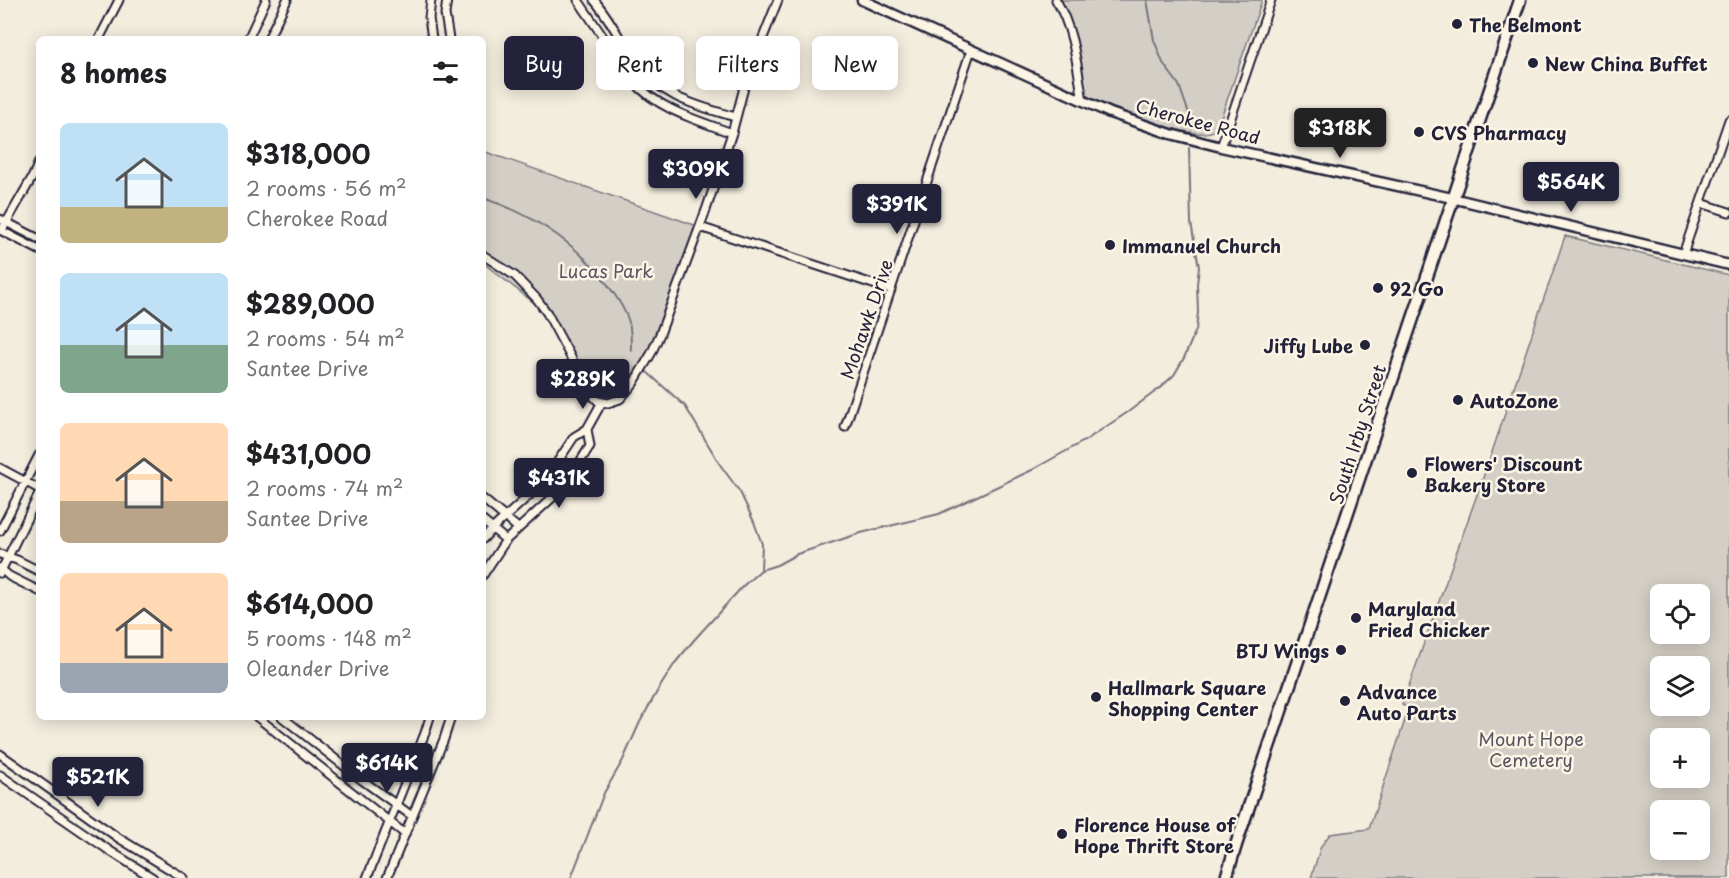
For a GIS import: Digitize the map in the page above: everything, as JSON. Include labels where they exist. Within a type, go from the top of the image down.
[{"type":"main road","name":"South Irby Street","points":[[1226,878],[1520,0]]},
{"type":"street","points":[[101,36],[119,0]]},
{"type":"street","points":[[249,36],[266,0]]},
{"type":"street","points":[[269,36],[287,0]]},
{"type":"street","points":[[432,0],[429,18],[432,36]]},
{"type":"street","points":[[447,0],[445,14],[449,36]]},
{"type":"street","points":[[578,0],[641,90],[659,104],[732,133]]},
{"type":"street","points":[[594,0],[635,62],[660,88],[685,102],[735,117]]},
{"type":"street","points":[[486,257],[515,276],[537,299],[595,399],[612,403],[624,395],[651,354],[660,334],[732,133],[746,80],[778,0]]},
{"type":"street","name":"Cherokee Road","points":[[862,0],[1083,100],[1145,125],[1221,147],[1452,198],[1729,265]]},
{"type":"street","points":[[1056,0],[1072,36],[1083,100]]},
{"type":"street","points":[[1221,147],[1271,0]]},
{"type":"street","name":"Mohawk Drive","points":[[845,427],[971,50]]},
{"type":"street","points":[[1683,254],[1729,120]]},
{"type":"street","points":[[36,167],[3,220],[1,230],[36,248]]},
{"type":"street","points":[[1701,203],[1729,212]]},
{"type":"street","points":[[3,220],[36,237]]},
{"type":"street","points":[[700,227],[891,290]]},
{"type":"street","points":[[486,536],[544,482],[574,437],[587,429],[602,402]]},
{"type":"street","points":[[486,570],[506,540],[550,501],[568,481],[590,446],[587,429]]},
{"type":"street","points":[[0,531],[36,461]]},
{"type":"street","points":[[0,468],[36,489]]},
{"type":"street","points":[[36,497],[4,556],[0,570],[36,590]]},
{"type":"street","points":[[486,503],[518,528]]},
{"type":"street","points":[[486,524],[506,540]]},
{"type":"street","points":[[4,556],[36,570]]},
{"type":"street","points":[[261,720],[405,834]]},
{"type":"street","points":[[286,720],[412,816]]},
{"type":"street","points":[[367,878],[429,720]]},
{"type":"street","points":[[387,878],[450,720]]},
{"type":"street","points":[[0,754],[117,837],[184,878]]},
{"type":"street","points":[[0,775],[153,878]]},
{"type":"green space","points":[[1059,0],[1262,0],[1217,129],[1206,133],[1172,129],[1085,96],[1076,44],[1068,16]]},
{"type":"green space","name":"Lucas Park","points":[[486,152],[700,227],[660,334],[624,395],[595,399],[547,313],[486,265]]},
{"type":"green space","name":"Mount Hope Cemetery","points":[[1565,236],[1729,275],[1729,878],[1311,878],[1321,846],[1330,834],[1369,829],[1409,708],[1402,705],[1489,461]]},
{"type":"waterway","points":[[1147,0],[1154,40],[1163,63],[1179,85],[1188,111],[1194,118],[1192,129]]},
{"type":"waterway","points":[[571,878],[604,793],[658,690],[675,663],[694,640],[743,586],[761,570],[777,565],[797,554],[861,533],[939,514],[1032,470],[1086,440],[1128,412],[1174,375],[1196,330],[1198,312],[1199,267],[1191,223],[1189,148]]},
{"type":"waterway","points":[[486,199],[540,224],[574,248],[589,262],[603,278],[624,311],[631,334],[631,351]]},
{"type":"waterway","points":[[647,372],[685,406],[721,466],[740,492],[762,544],[761,570]]},
{"type":"place","name":"The Belmont","points":[[1457,24]]},
{"type":"place","name":"New China Buffet","points":[[1533,63]]},
{"type":"place","name":"CVS Pharmacy","points":[[1419,132]]},
{"type":"place","name":"Immanuel Church","points":[[1110,245]]},
{"type":"place","name":"92 Go","points":[[1378,288]]},
{"type":"place","name":"Jiffy Lube","points":[[1365,345]]},
{"type":"place","name":"AutoZone","points":[[1458,400]]},
{"type":"place","name":"Flowers' Discount Bakery Store","points":[[1412,473]]},
{"type":"place","name":"Maryland Fried Chicker","points":[[1356,618]]},
{"type":"place","name":"BTJ Wings","points":[[1341,650]]},
{"type":"place","name":"Hallmark Square Shopping Center","points":[[1096,697]]},
{"type":"place","name":"Advance Auto Parts","points":[[1345,701]]},
{"type":"place","name":"Florence House of Hope Thrift Store","points":[[1062,834]]}]
